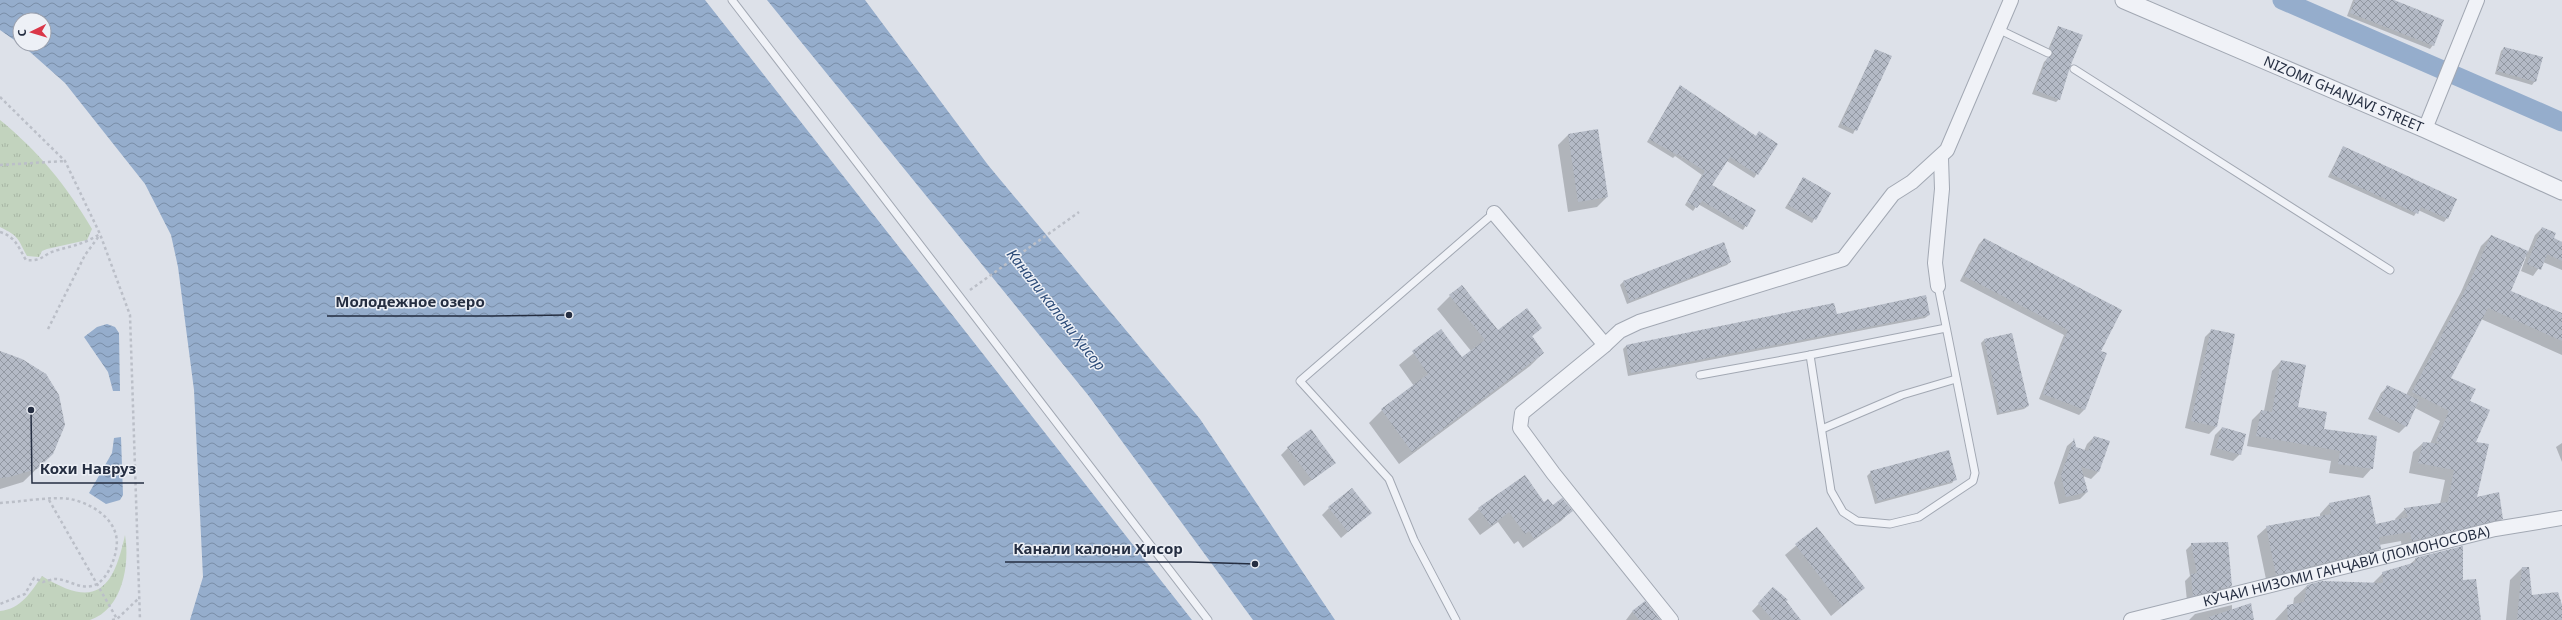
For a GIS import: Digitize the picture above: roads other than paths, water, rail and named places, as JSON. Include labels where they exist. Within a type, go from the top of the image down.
[{"type":"street","points":[[1670,620],[1553,474],[1520,428],[1522,413],[1620,331],[1639,322],[1843,259],[1893,194],[1912,182],[1941,158],[1954,138],[2000,30],[2011,0]]},
{"type":"street","name":"NIZOMI GHANJAVI STREET","points":[[2124,0],[2425,129],[2562,190]]},
{"type":"street","points":[[2425,129],[2477,0]]},
{"type":"street","points":[[1938,286],[1935,263],[1942,189],[1941,158]]},
{"type":"street","points":[[1494,213],[1605,345]]},
{"type":"street","name":"КӮЧАИ НИЗОМИ ГАНҶАВӢ (ЛОМОНОСОВА)","points":[[2131,620],[2495,529],[2562,518]]},
{"type":"lane","points":[[732,0],[1208,620]]},
{"type":"lane","points":[[2000,30],[2048,53]]},
{"type":"lane","points":[[2074,69],[2390,270]]},
{"type":"lane","points":[[1456,620],[1414,540],[1389,479],[1300,382],[1494,213]]},
{"type":"lane","points":[[1810,355],[1831,492],[1843,512],[1857,521],[1890,524],[1919,517],[1974,481],[1975,473],[1938,286]]},
{"type":"lane","points":[[1700,375],[1946,328]]},
{"type":"lane","points":[[1822,429],[1902,395],[1956,379]]},
{"type":"water","points":[[0,0],[705,0],[1192,620],[190,620],[203,577],[194,390],[178,267],[171,235],[145,184],[65,83],[30,52],[52,52],[52,12],[12,12],[12,38],[0,30]]},
{"type":"water","points":[[767,0],[865,0],[988,165],[1200,419],[1335,620],[1253,620],[1088,395]]},
{"type":"water","points":[[107,324],[115,327],[119,333],[120,391],[113,391],[108,372],[84,337],[97,327]]},
{"type":"water","points":[[121,437],[123,495],[120,500],[106,504],[89,493],[112,453],[114,438]]},
{"type":"waterway","points":[[2282,0],[2562,122]]},
{"type":"place","name":"Молодежное озеро","points":[[569,315]]},
{"type":"place","name":"Кохи Навруз","points":[[31,410]]},
{"type":"place","name":"Канали калони Ҳисор","points":[[1255,564]]}]
